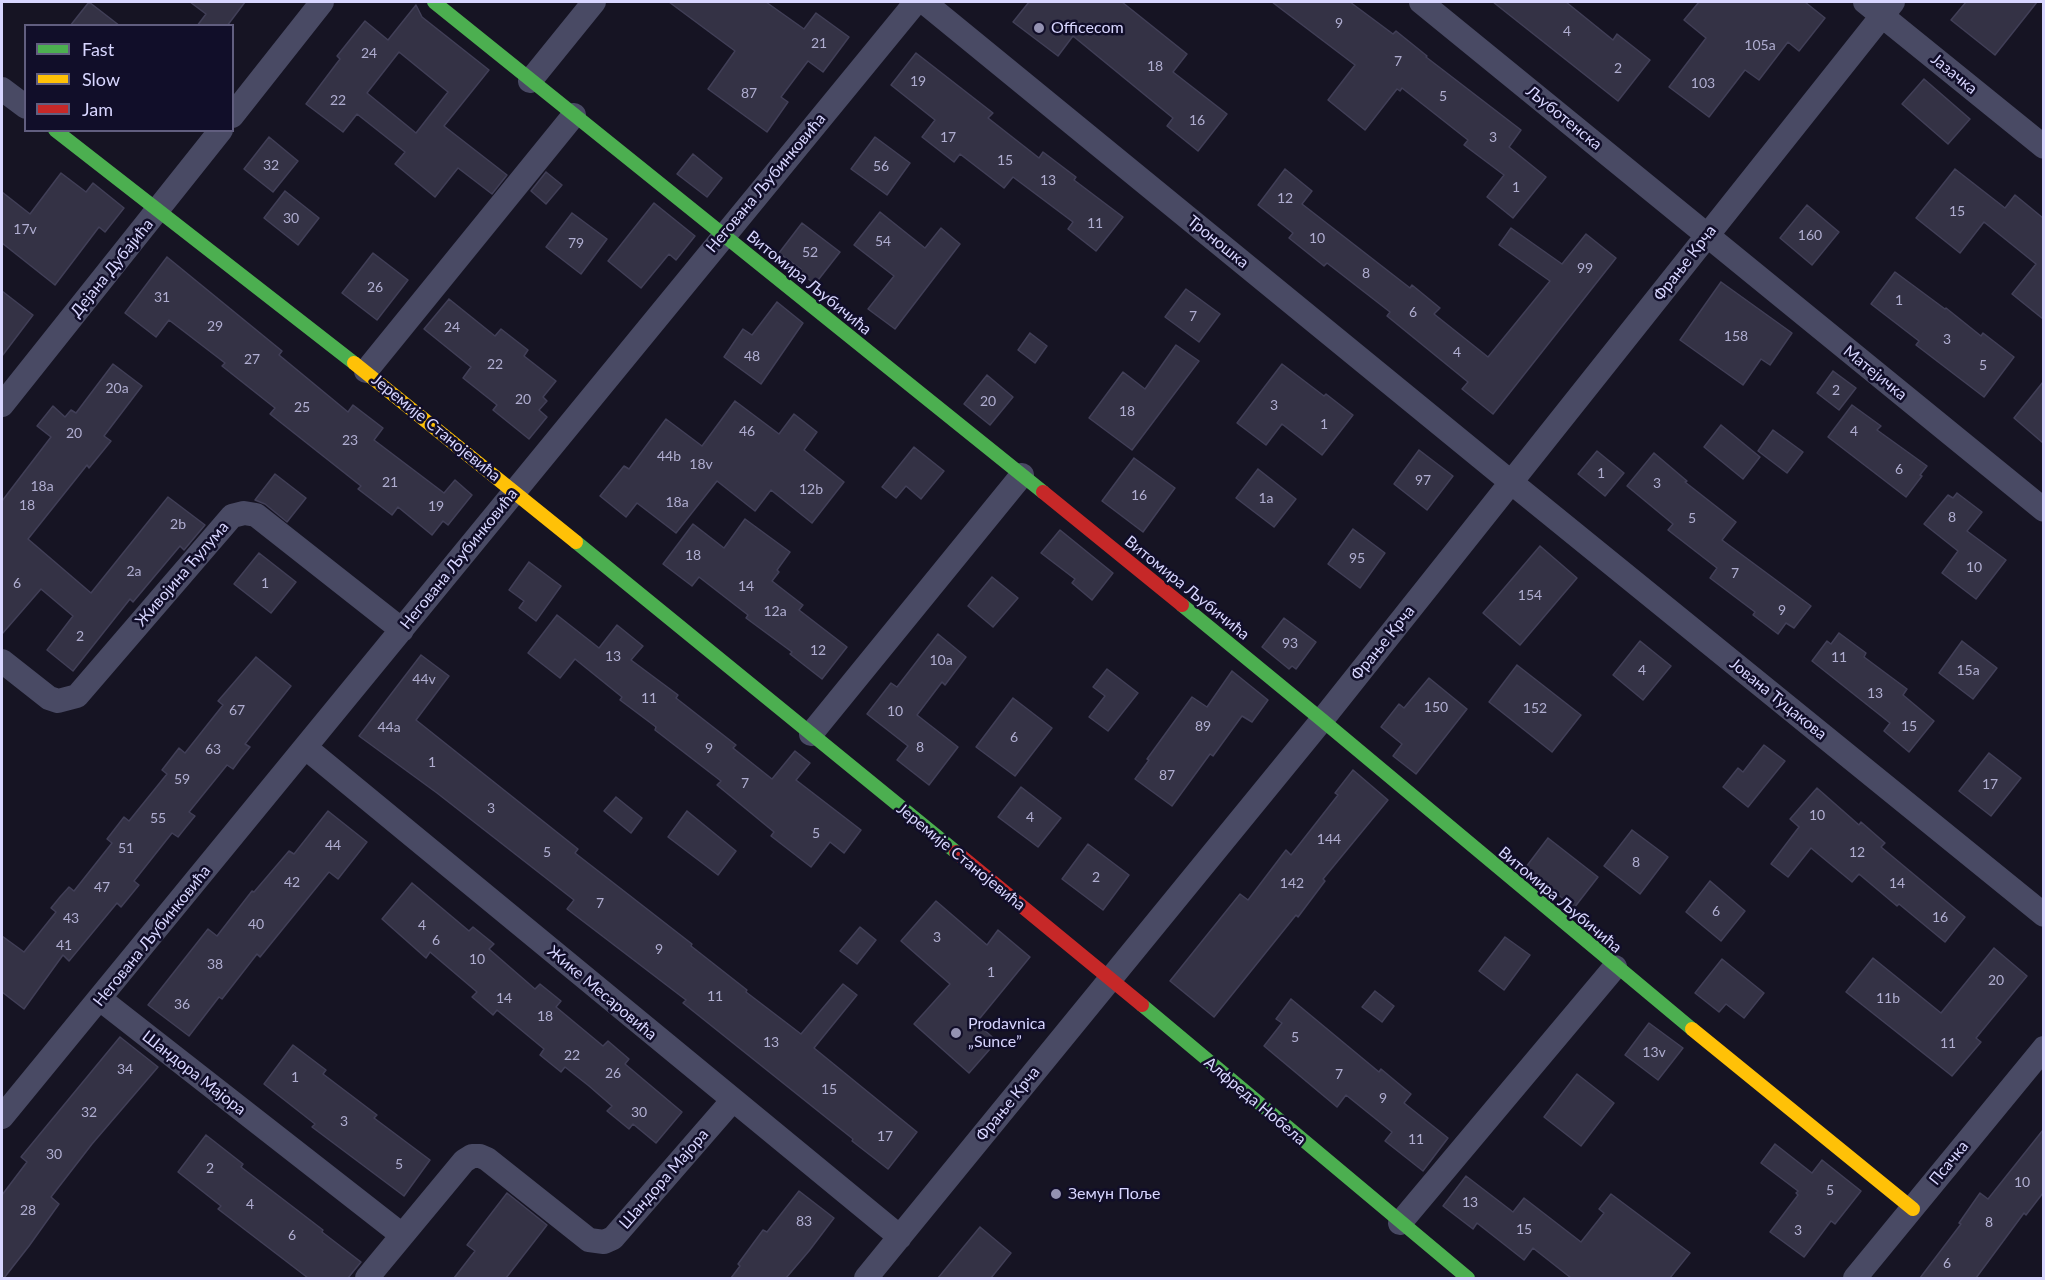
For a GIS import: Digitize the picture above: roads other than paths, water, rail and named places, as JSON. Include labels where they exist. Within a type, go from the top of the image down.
[{"type":"street","points":[[234,113],[322,2]]},
{"type":"street","name":"Витомира Љубичића","points":[[434,2],[1022,475],[1322,720],[1615,967],[1912,1209]]},
{"type":"street","points":[[531,81],[594,2]]},
{"type":"street","name":"Негована Љубинковића","points":[[2,1117],[916,2]]},
{"type":"street","name":"Троношка","points":[[924,2],[1512,483]]},
{"type":"street","name":"Љуботенска","points":[[1421,2],[1707,235]]},
{"type":"street","name":"Фрање Крча","points":[[866,1278],[1322,720],[1512,483],[1707,235],[1880,6]]},
{"type":"street","name":"Јазачка","points":[[1880,6],[2043,147]]},
{"type":"street","points":[[2,88],[24,105]]},
{"type":"street","points":[[366,371],[574,115]]},
{"type":"street","name":"Јеремије Станојевића","points":[[58,132],[366,371],[1111,979]]},
{"type":"street","name":"Дејана Дубајића","points":[[2,405],[219,132]]},
{"type":"street","name":"Матејичка","points":[[1707,235],[2043,510]]},
{"type":"street","points":[[811,734],[1022,475]]},
{"type":"street","name":"Јована Туцакова","points":[[1512,483],[2043,915]]},
{"type":"street","name":"Живојина Ћулума","points":[[2,661],[48,698],[58,702],[77,696],[232,516],[244,513],[256,515],[402,630]]},
{"type":"street","name":"Жике Месаровића","points":[[306,748],[900,1237]]},
{"type":"street","points":[[1400,1223],[1615,967]]},
{"type":"street","name":"Алфреда Нобела","points":[[1111,979],[1468,1278]]},
{"type":"street","name":"Шандора Мајора","points":[[100,999],[402,1235]]},
{"type":"street","name":"Псачка","points":[[1854,1278],[2043,1048]]},
{"type":"street","name":"Шандора Мајора","points":[[367,1278],[464,1161],[472,1156],[487,1159],[589,1240],[604,1242],[613,1238],[732,1101]]},
{"type":"place","name":"Officecom","points":[[1039,28]]},
{"type":"place","name":"Prodavnica „Sunce”","points":[[956,1033]]},
{"type":"place","name":"Земун Поље","points":[[1056,1194]]}]
